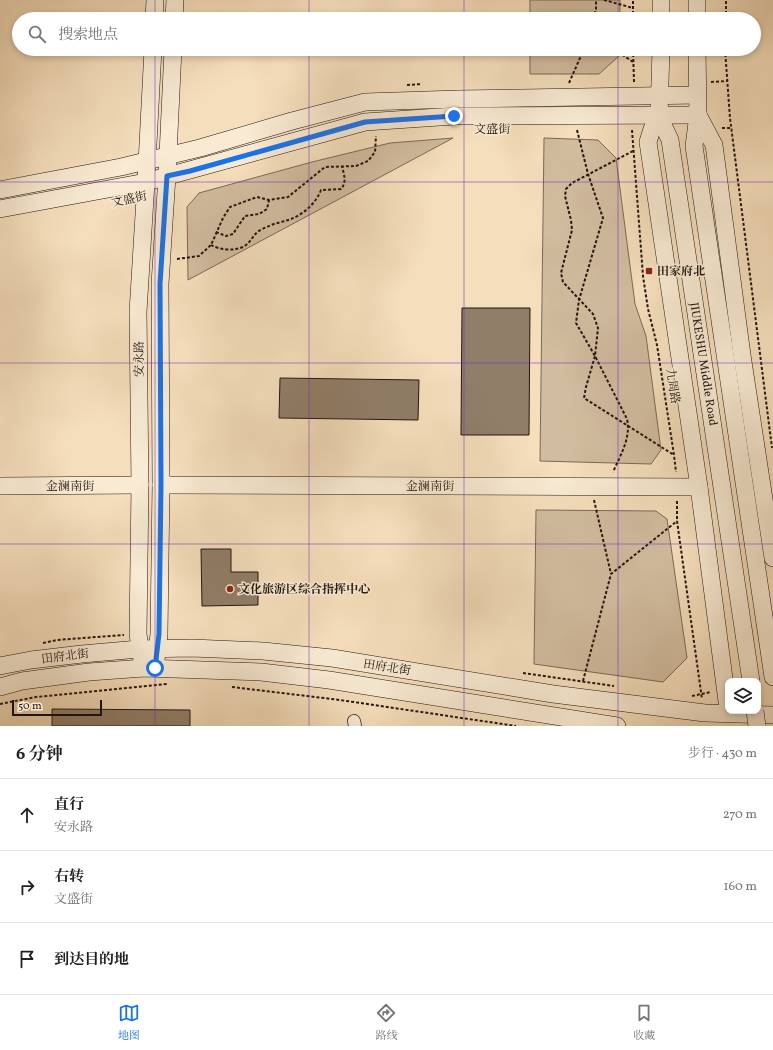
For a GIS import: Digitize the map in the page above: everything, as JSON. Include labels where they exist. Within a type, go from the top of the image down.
[{"type":"main road","points":[[154,12],[155,0]]},
{"type":"main road","points":[[174,12],[175,0]]},
{"type":"main road","points":[[661,0],[661,12]]},
{"type":"main road","points":[[697,0],[697,12]]},
{"type":"main road","name":"安永路","points":[[149,668],[139,649],[138,634],[140,485],[138,312],[153,56]]},
{"type":"main road","name":"安永路","points":[[149,668],[157,649],[159,634],[161,485],[160,284],[173,56]]},
{"type":"main road","name":"JIUKESHU Middle Road","points":[[661,56],[660,96],[656,123],[670,140],[750,678]]},
{"type":"main road","name":"JIUKESHU Middle Road","points":[[697,56],[697,95],[702,122],[694,146],[773,677]]},
{"type":"main road","points":[[0,190],[121,168],[200,148],[292,121],[365,102],[697,95]]},
{"type":"main road","name":"文盛街","points":[[0,209],[146,182],[365,122],[454,116],[656,123],[702,122]]},
{"type":"main road","points":[[702,122],[714,145],[744,370],[773,558]]},
{"type":"main road","points":[[656,123],[648,142],[698,487],[729,715]]},
{"type":"main road","name":"金澜南街","points":[[0,486],[140,485]]},
{"type":"main road","name":"金澜南街","points":[[161,485],[698,487]]},
{"type":"main road","name":"田府北街","points":[[0,666],[31,660],[139,649],[227,649],[298,654],[553,694],[705,713],[729,715],[773,714]]},
{"type":"main road","name":"田府北街","points":[[0,687],[22,682],[89,672],[149,668],[261,672],[309,677],[617,726]]},
{"type":"main road","points":[[755,714],[757,726]]},
{"type":"path","points":[[595,12],[596,0]]},
{"type":"path","points":[[604,0],[633,8]]},
{"type":"path","points":[[633,12],[634,0]]},
{"type":"path","points":[[726,0],[726,12]]},
{"type":"path","points":[[568,84],[581,56]]},
{"type":"path","points":[[625,56],[634,62]]},
{"type":"path","points":[[633,96],[634,56]]},
{"type":"path","points":[[726,56],[731,128],[773,455]]},
{"type":"path","points":[[702,122],[731,128]]},
{"type":"path","name":"九周路","points":[[656,123],[632,130],[643,276],[648,309],[657,345],[674,455],[677,487],[677,521],[698,675],[705,713]]},
{"type":"path","points":[[577,129],[588,174],[603,218],[579,300],[576,323],[595,356],[627,419],[629,427],[627,442],[613,472]]},
{"type":"path","points":[[178,259],[199,256],[211,245],[223,218],[230,207],[257,197],[269,200],[288,197],[325,167],[356,166],[368,162],[375,152],[377,133],[372,133]]},
{"type":"path","points":[[633,151],[572,183],[566,189],[565,196],[572,230],[561,273],[563,282],[593,314],[598,328],[595,356],[584,398],[674,455]]},
{"type":"path","points":[[211,245],[217,248],[230,250],[246,246],[255,233],[267,226],[292,219],[317,200],[321,190],[341,189],[343,187],[345,178],[342,166]]},
{"type":"path","points":[[216,232],[226,236],[233,234],[245,216],[259,214],[267,209],[269,200]]},
{"type":"path","points":[[583,682],[611,574],[594,499]]},
{"type":"path","points":[[611,574],[677,521]]},
{"type":"path","points":[[0,704],[36,696],[170,684]]},
{"type":"path","points":[[231,686],[340,700],[516,726]]},
{"type":"shaded area","points":[[530,0],[620,0],[620,12],[530,12]]},
{"type":"shaded area","points":[[530,56],[619,56],[599,74],[530,74]]},
{"type":"shaded area","points":[[453,138],[188,280],[187,207],[199,193],[312,162],[390,143]]},
{"type":"shaded area","points":[[544,138],[598,140],[616,158],[635,304],[646,336],[661,450],[651,464],[540,461]]},
{"type":"shaded area","points":[[536,510],[656,511],[667,519],[687,658],[663,682],[534,664]]},
{"type":"building","points":[[462,308],[530,308],[529,435],[461,435]]},
{"type":"building","points":[[280,378],[419,380],[418,420],[279,418]]},
{"type":"building","name":"文化旅游区综合指挥中心","points":[[201,549],[231,549],[231,572],[258,572],[258,605],[202,606]]},
{"type":"building","points":[[52,709],[190,710],[190,726],[52,726]]},
{"type":"place","name":"田家府北","points":[[649,271]]},
{"type":"place","name":"文化旅游区综合指挥中心","points":[[230,589]]},
{"type":"route","points":[[155,668],[159,634],[161,485],[160,284],[167,176],[190,171],[365,122],[454,116]]}]
